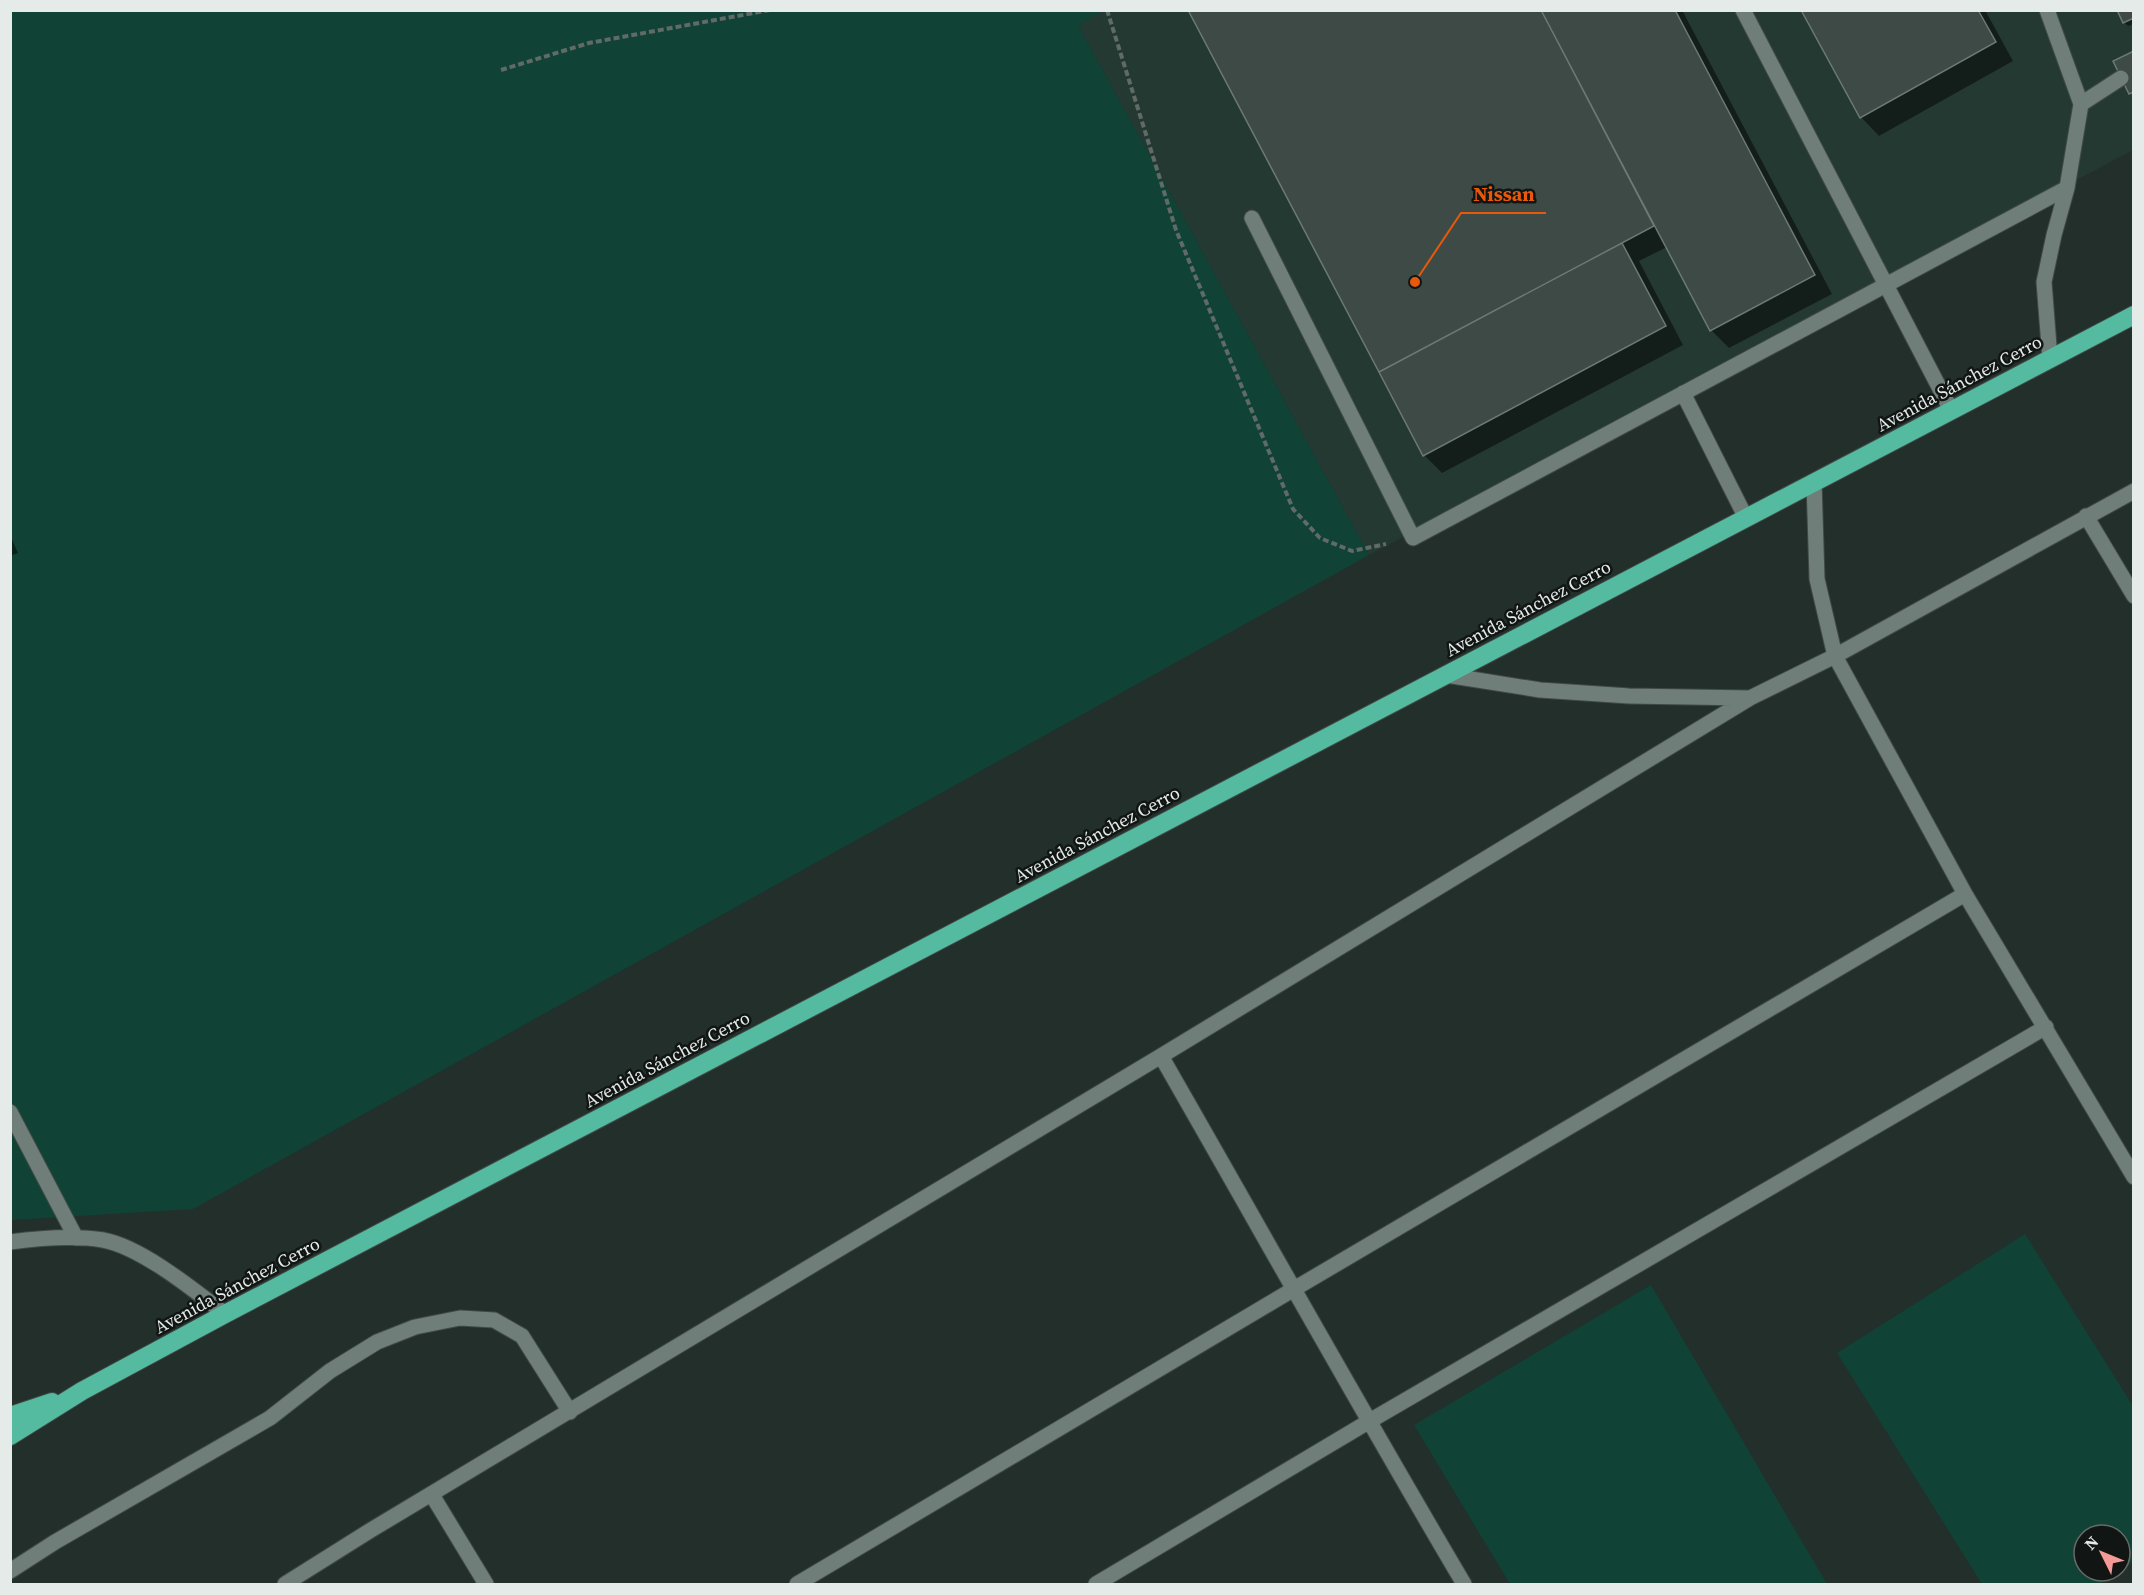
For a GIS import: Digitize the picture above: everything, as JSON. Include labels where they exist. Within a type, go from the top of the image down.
[{"type":"highway","name":"Avenida Sánchez Cerro","points":[[10,1437],[82,1391],[225,1314],[2133,315]]},
{"type":"highway","name":"Avenida Sánchez Cerro","points":[[10,1416],[82,1391]]},
{"type":"street","points":[[1743,10],[1951,410]]},
{"type":"street","points":[[2048,10],[2080,104],[2067,188],[2044,282],[2050,359]]},
{"type":"street","points":[[2080,104],[2121,78]]},
{"type":"street","points":[[1252,218],[1413,538],[2067,188]]},
{"type":"street","points":[[1683,393],[1746,518]]},
{"type":"street","points":[[1814,482],[1817,579],[1835,656],[1965,894],[2133,1177]]},
{"type":"street","points":[[285,1584],[1750,698],[1835,656],[2133,491]]},
{"type":"street","points":[[2086,516],[2133,596]]},
{"type":"street","points":[[1446,675],[1540,690],[1629,696],[1750,698]]},
{"type":"street","points":[[797,1584],[1294,1288],[1965,894]]},
{"type":"street","points":[[1096,1584],[1116,1580],[1368,1422],[2046,1027]]},
{"type":"street","points":[[1161,1056],[1368,1422],[1464,1584]]},
{"type":"street","points":[[10,1112],[76,1238]]},
{"type":"street","points":[[10,1242],[76,1238],[105,1240],[135,1252],[177,1277],[225,1314]]},
{"type":"street","points":[[10,1571],[55,1542],[270,1418],[330,1371],[377,1342],[415,1327],[460,1318],[494,1320],[522,1336],[570,1412]]},
{"type":"street","points":[[432,1495],[486,1584]]},
{"type":"path","points":[[501,70],[589,43],[770,10]]},
{"type":"path","points":[[1107,10],[1176,230],[1293,509],[1320,538],[1352,551],[1413,538]]},
{"type":"shaded area","points":[[1103,10],[2133,11],[2133,150],[1369,555],[1078,25]]},
{"type":"green space","points":[[11,11],[1103,11],[1078,25],[1369,555],[193,1209],[11,1220]]},
{"type":"green space","points":[[2025,1234],[2133,1406],[2133,1562],[2132,1523],[2072,1523],[2072,1583],[2101,1583],[1982,1584],[1837,1353]]},
{"type":"green space","points":[[1651,1285],[1827,1584],[1510,1584],[1414,1425]]},
{"type":"building","points":[[1188,10],[1541,10],[1654,226],[1379,372]]},
{"type":"building","points":[[1541,10],[1675,10],[1815,275],[1710,331]]},
{"type":"building","points":[[1801,10],[1978,10],[1996,42],[1860,118]]},
{"type":"building","points":[[2117,10],[2134,10],[2134,18],[2123,23]]},
{"type":"building","points":[[2134,51],[2134,92],[2129,94],[2113,61]]},
{"type":"building","points":[[1622,243],[1666,326],[1423,456],[1379,372]]},
{"type":"tunnel","points":[[2121,78],[2134,72]]},
{"type":"place","name":"Nissan","points":[[1415,282]]}]
